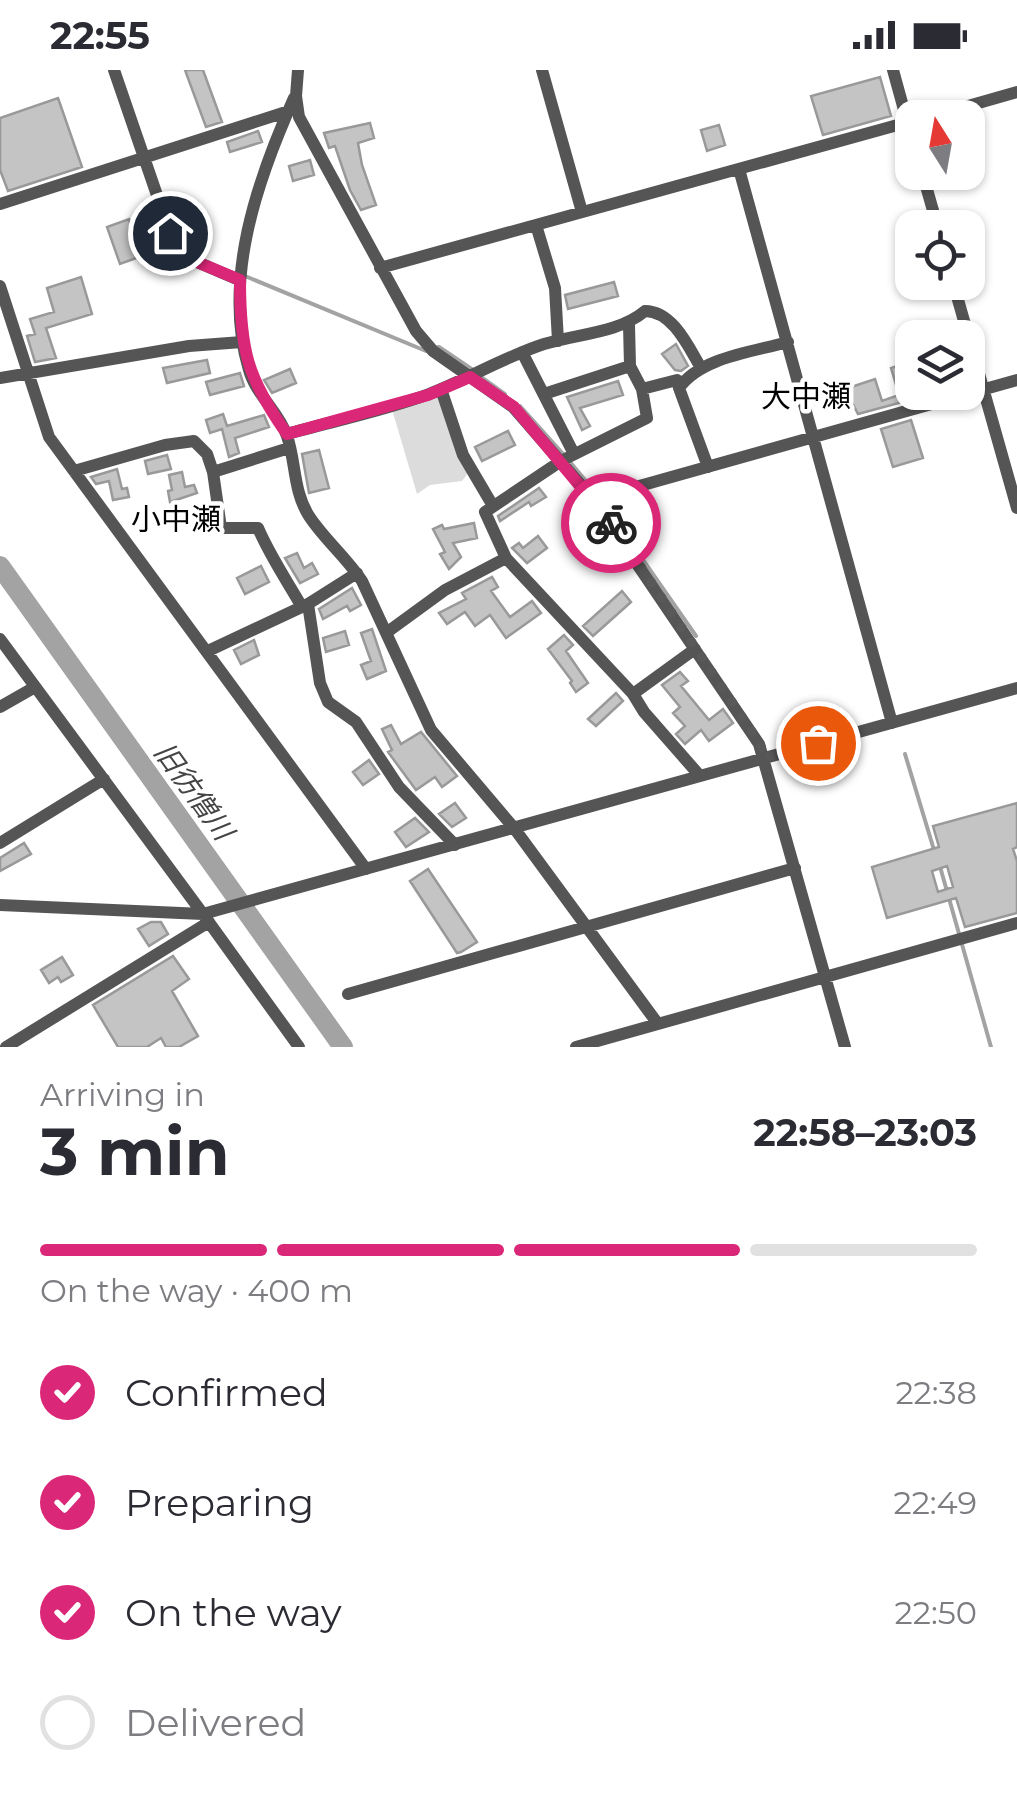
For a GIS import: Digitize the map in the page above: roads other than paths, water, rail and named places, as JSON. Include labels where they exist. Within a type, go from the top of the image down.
[{"type":"street","points":[[114,70],[163,217],[177,244],[197,262],[240,280]]},
{"type":"street","points":[[298,70],[298,118],[416,331],[433,350],[514,407],[567,457]]},
{"type":"street","points":[[542,70],[582,212]]},
{"type":"street","points":[[893,70],[903,100]]},
{"type":"street","points":[[985,101],[1017,92]]},
{"type":"street","points":[[296,96],[272,152],[246,240],[240,280],[242,342],[257,390],[288,441],[297,489],[308,514],[357,574],[430,730],[514,828],[658,1024]]},
{"type":"street","points":[[0,204],[289,111]]},
{"type":"street","points":[[380,268],[895,126]]},
{"type":"street","points":[[739,169],[892,723]]},
{"type":"street","points":[[536,225],[555,288],[558,341]]},
{"type":"street","points":[[0,286],[50,438],[366,870]]},
{"type":"street","points":[[213,472],[288,441],[441,389],[522,352],[581,338],[607,326],[629,325],[645,311],[664,316],[683,337],[701,368]]},
{"type":"street","points":[[629,325],[630,366],[642,389],[647,418],[567,457],[485,512],[506,558],[633,694],[700,776]]},
{"type":"street","points":[[0,378],[189,346],[242,342]]},
{"type":"street","points":[[708,467],[679,388],[681,384],[701,368],[788,342]]},
{"type":"street","points":[[522,352],[544,394],[567,457],[760,744],[846,1047]]},
{"type":"street","points":[[544,394],[630,366]]},
{"type":"street","points":[[642,389],[677,380],[681,384]]},
{"type":"street","points":[[985,390],[1017,380]]},
{"type":"street","points":[[441,389],[463,454],[493,506]]},
{"type":"street","points":[[985,394],[1017,508]]},
{"type":"street","points":[[593,499],[912,410]]},
{"type":"street","points":[[74,471],[194,440],[207,454],[213,472],[220,528],[258,528],[277,571],[305,605],[320,683],[328,702],[356,722],[399,787],[455,845]]},
{"type":"street","points":[[386,633],[445,590],[506,558]]},
{"type":"street","points":[[208,651],[305,605],[357,574]]},
{"type":"street","points":[[0,640],[299,1047]]},
{"type":"street","points":[[633,694],[695,649]]},
{"type":"street","points":[[0,708],[34,686]]},
{"type":"street","points":[[6,1047],[206,918],[1017,688]]},
{"type":"street","points":[[0,844],[104,779]]},
{"type":"street","points":[[348,994],[795,868]]},
{"type":"street","points":[[0,906],[206,918]]},
{"type":"street","points":[[576,1047],[1017,923]]},
{"type":"waterway","points":[[245,276],[426,351]]},
{"type":"waterway","points":[[435,348],[473,370]]},
{"type":"waterway","points":[[480,376],[505,394]]},
{"type":"waterway","points":[[520,406],[564,455]]},
{"type":"waterway","points":[[570,462],[596,493]]},
{"type":"waterway","points":[[602,501],[696,636]]},
{"type":"waterway","name":"旧彷僧川","points":[[0,566],[343,1047]]},
{"type":"waterway","points":[[905,754],[934,850]]},
{"type":"waterway","points":[[939,863],[991,1047]]},
{"type":"district","name":"大中瀬","points":[[806,397]]},
{"type":"district","name":"小中瀬","points":[[176,520]]}]
